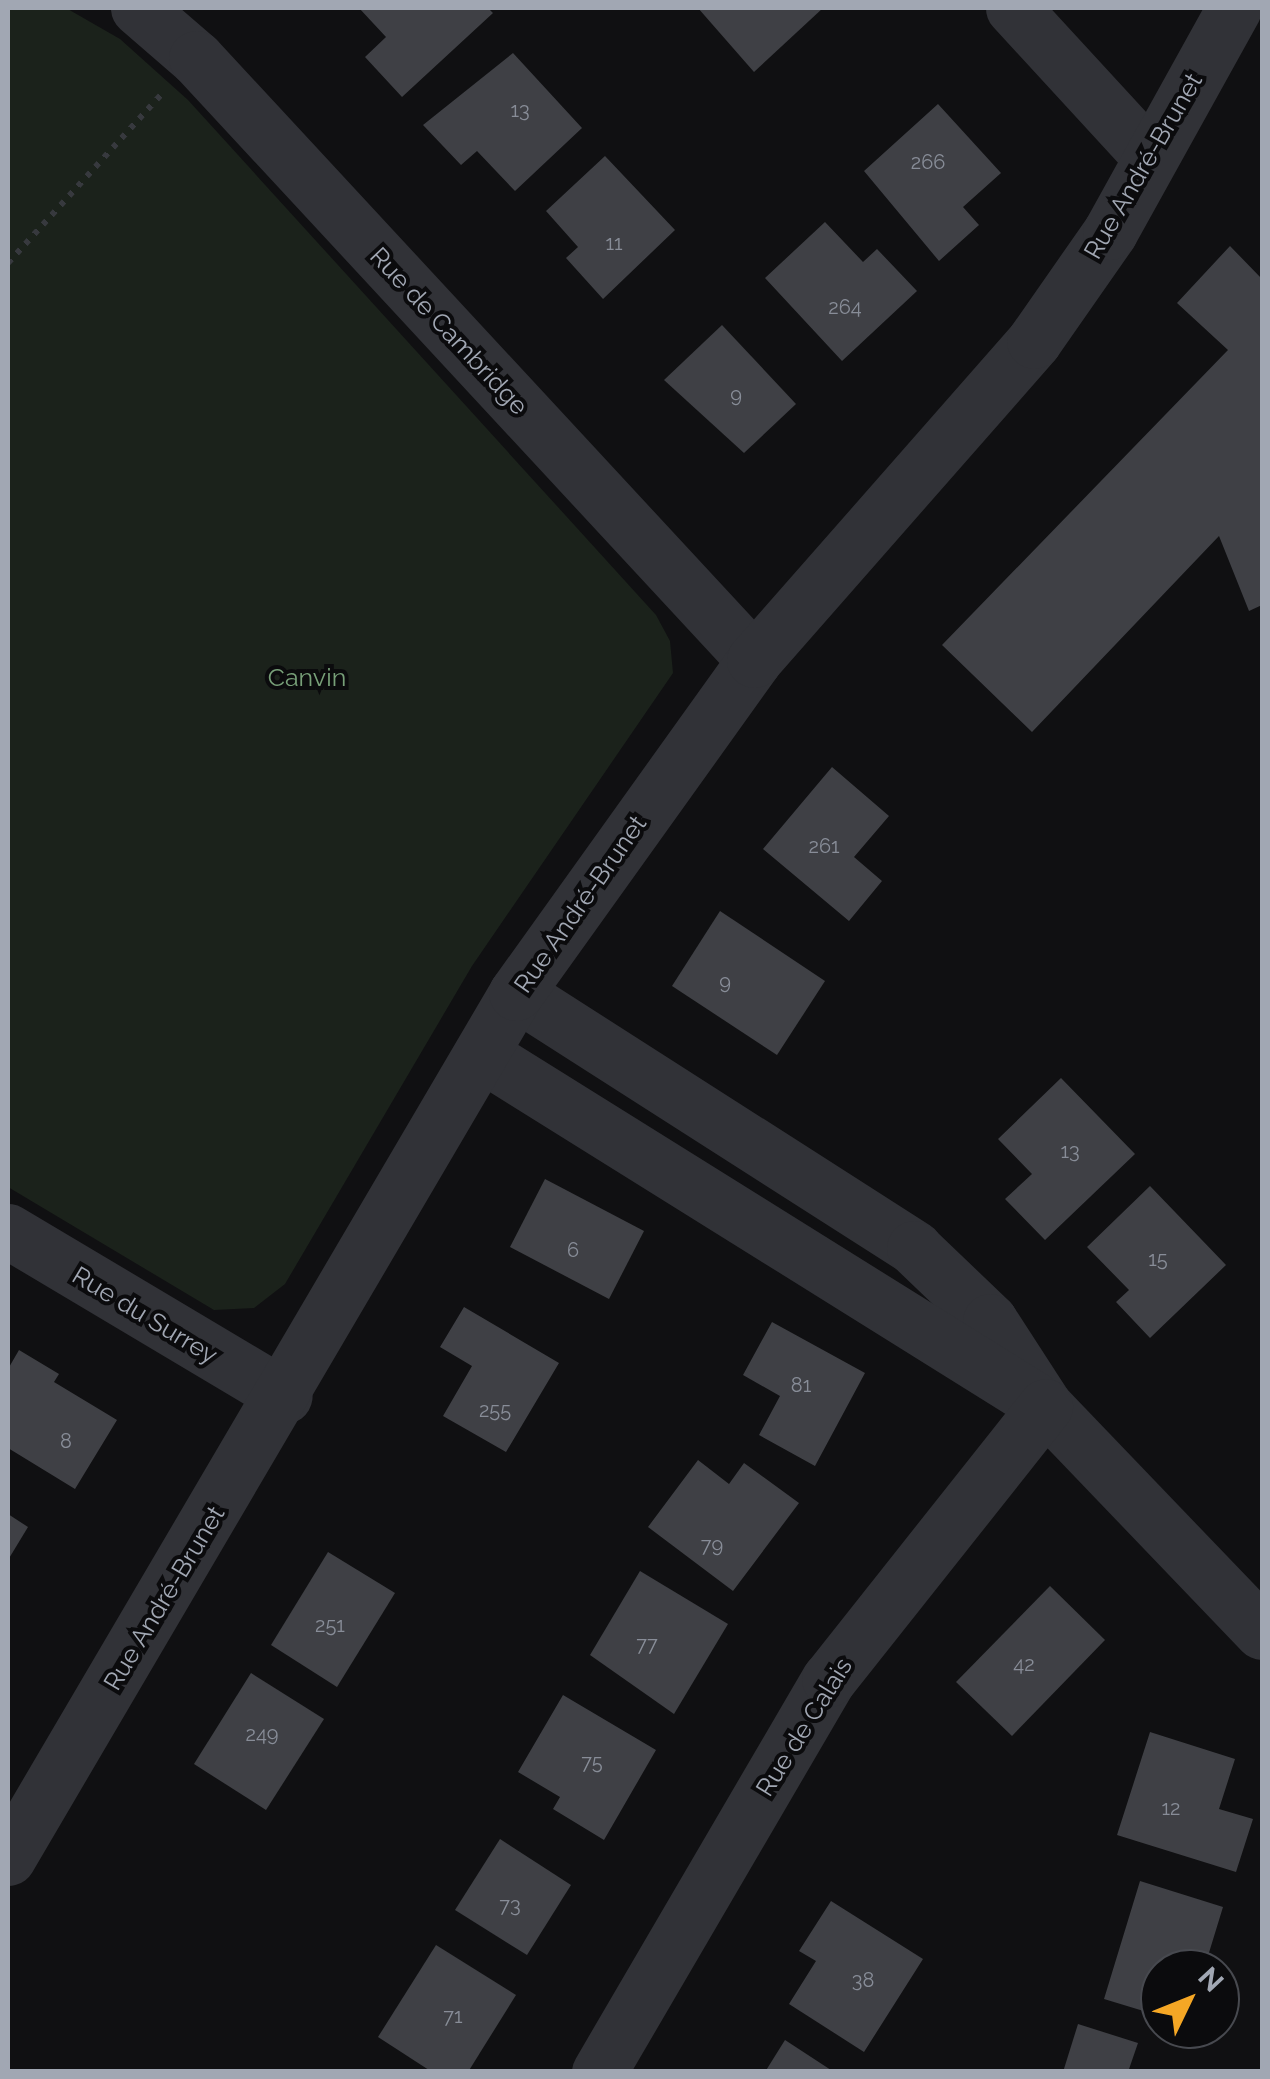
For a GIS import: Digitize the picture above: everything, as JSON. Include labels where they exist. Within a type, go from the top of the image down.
[{"type":"street","name":"Rue de Cambridge","points":[[138,8],[196,58],[754,660]]},
{"type":"street","points":[[1012,8],[1148,156]]},
{"type":"street","name":"Rue André-Brunet","points":[[8,1858],[284,1396],[516,993],[754,660],[1034,341],[1110,232],[1148,156],[1234,8]]},
{"type":"street","points":[[516,993],[914,1248],[990,1321],[1045,1406],[1262,1632]]},
{"type":"street","points":[[480,1054],[1045,1406]]},
{"type":"street","name":"Rue du Surrey","points":[[8,1231],[284,1396]]},
{"type":"street","name":"Rue de Calais","points":[[598,2072],[829,1680],[1045,1406]]},
{"type":"path","points":[[8,263],[196,58]]},
{"type":"green space","name":"Canvin","points":[[8,8],[66,8],[120,39],[188,100],[656,615],[670,641],[673,673],[472,966],[285,1284],[254,1308],[214,1310],[8,1187]]},
{"type":"building","points":[[359,8],[488,8],[493,13],[402,97],[365,57],[386,37]]},
{"type":"building","points":[[698,8],[823,8],[754,72]]},
{"type":"building","points":[[513,53],[582,128],[515,191],[477,151],[461,165],[423,125]]},
{"type":"building","points":[[938,104],[1001,173],[963,207],[979,225],[939,261],[864,171]]},
{"type":"building","points":[[605,156],[675,230],[603,299],[566,258],[578,247],[546,211]]},
{"type":"building","points":[[825,222],[863,262],[877,249],[917,291],[842,361],[765,278]]},
{"type":"building","points":[[1230,246],[1262,279],[1262,605],[1249,611],[1219,536],[1032,732],[942,645],[1228,350],[1177,303]]},
{"type":"building","points":[[722,325],[796,404],[744,453],[664,380]]},
{"type":"building","points":[[832,767],[889,816],[854,857],[882,881],[849,921],[763,849]]},
{"type":"building","points":[[720,911],[825,981],[777,1055],[672,986]]},
{"type":"building","points":[[1061,1078],[1135,1154],[1045,1240],[1005,1199],[1032,1174],[998,1139]]},
{"type":"building","points":[[545,1179],[644,1231],[609,1299],[510,1247]]},
{"type":"building","points":[[1150,1186],[1226,1265],[1150,1338],[1116,1302],[1129,1290],[1087,1247]]},
{"type":"building","points":[[464,1307],[559,1363],[506,1452],[443,1416],[472,1366],[440,1347]]},
{"type":"building","points":[[772,1322],[865,1373],[815,1466],[759,1435],[780,1396],[743,1375]]},
{"type":"building","points":[[19,1350],[59,1374],[54,1382],[117,1420],[75,1489],[8,1448],[8,1369]]},
{"type":"building","points":[[698,1460],[729,1484],[744,1463],[799,1503],[733,1591],[648,1527]]},
{"type":"building","points":[[8,1514],[28,1527],[8,1560]]},
{"type":"building","points":[[328,1552],[395,1593],[337,1687],[271,1645]]},
{"type":"building","points":[[640,1571],[728,1624],[674,1714],[590,1655]]},
{"type":"building","points":[[1050,1586],[1105,1640],[1012,1736],[956,1682]]},
{"type":"building","points":[[251,1673],[324,1719],[266,1810],[194,1764]]},
{"type":"building","points":[[563,1695],[656,1750],[604,1840],[553,1809],[560,1797],[518,1772]]},
{"type":"building","points":[[1150,1732],[1235,1759],[1219,1809],[1253,1819],[1236,1872],[1117,1835]]},
{"type":"building","points":[[500,1839],[571,1885],[527,1955],[455,1910]]},
{"type":"building","points":[[1140,1881],[1223,1907],[1210,1949],[1140,1949],[1140,2010],[1104,1999]]},
{"type":"building","points":[[831,1901],[923,1959],[864,2052],[789,2004],[816,1961],[799,1951]]},
{"type":"building","points":[[436,1945],[516,1995],[468,2072],[432,2072],[378,2037]]},
{"type":"building","points":[[1078,2024],[1138,2043],[1128,2072],[1063,2072]]},
{"type":"building","points":[[785,2040],[834,2072],[765,2072]]}]
